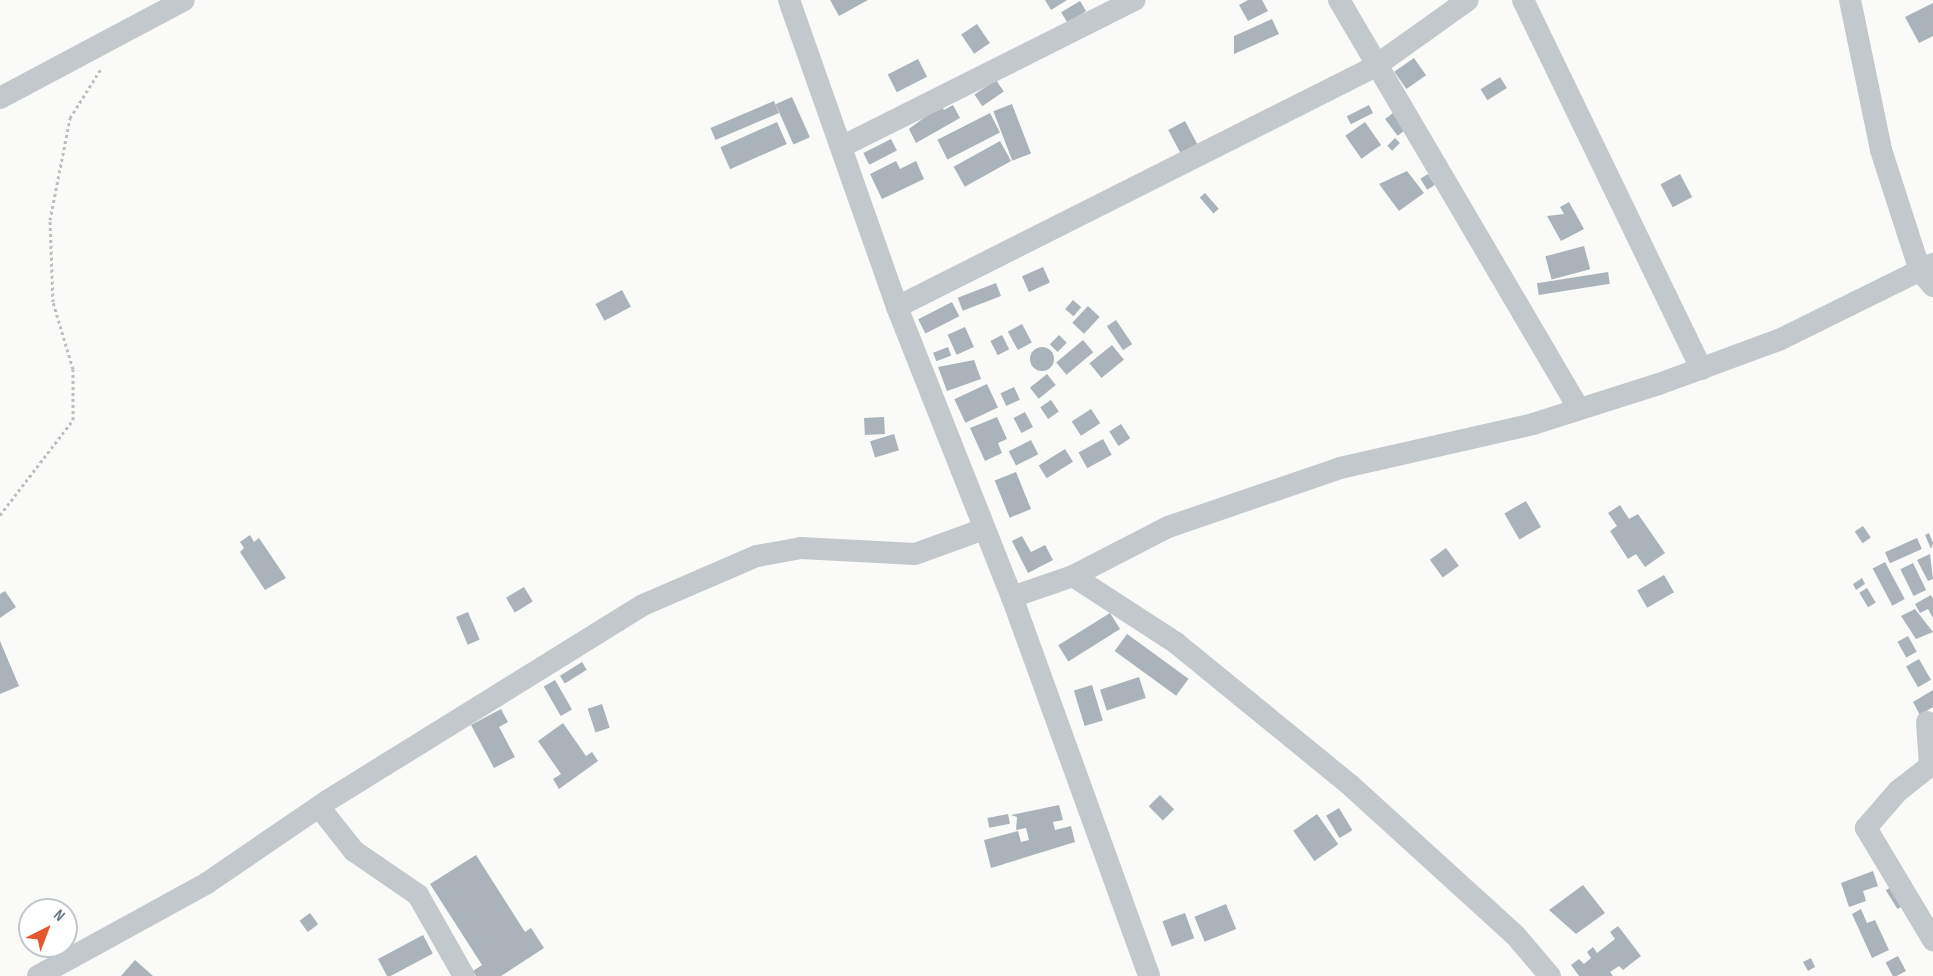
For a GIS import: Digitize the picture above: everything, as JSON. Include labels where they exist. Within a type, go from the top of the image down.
[{"type":"street","points":[[0,98],[184,0]]},
{"type":"street","points":[[789,0],[843,146],[897,307],[1012,597],[1149,976]]},
{"type":"street","points":[[843,146],[1134,0]]},
{"type":"street","points":[[1339,0],[1374,67],[1578,408]]},
{"type":"street","points":[[897,307],[1374,67],[1468,0]]},
{"type":"street","points":[[1523,0],[1701,369]]},
{"type":"street","points":[[1012,597],[1073,576],[1168,527],[1340,468],[1533,424],[1701,369],[1781,339],[1929,274],[1881,150],[1850,0]]},
{"type":"street","points":[[39,976],[207,883],[319,807],[643,604],[757,556],[801,548],[915,554],[984,529]]},
{"type":"street","points":[[1073,576],[1176,643],[1349,784],[1515,935],[1550,976]]},
{"type":"street","points":[[1927,722],[1930,766],[1898,791],[1866,828],[1933,940]]},
{"type":"street","points":[[319,807],[354,851],[418,895],[464,976]]},
{"type":"path","points":[[0,515],[73,420],[73,369],[53,302],[50,220],[69,118],[92,89],[115,38]]},
{"type":"building","points":[[830,0],[868,0],[839,16]]},
{"type":"building","points":[[1045,0],[1067,0],[1051,10]]},
{"type":"building","points":[[1248,0],[1262,0],[1268,11],[1248,21],[1239,5]]},
{"type":"building","points":[[1080,1],[1086,11],[1067,23],[1061,12]]},
{"type":"building","points":[[1933,3],[1933,36],[1919,43],[1905,17]]},
{"type":"building","points":[[1272,19],[1279,34],[1234,54],[1234,36]]},
{"type":"building","points":[[977,24],[990,43],[974,54],[961,35]]},
{"type":"building","points":[[1414,58],[1426,75],[1406,89],[1394,72]]},
{"type":"building","points":[[918,59],[927,77],[897,92],[888,74]]},
{"type":"building","points":[[1500,77],[1507,88],[1487,100],[1480,89]]},
{"type":"building","points":[[996,80],[1004,92],[982,106],[974,95]]},
{"type":"building","points":[[792,97],[810,137],[793,145],[776,104]]},
{"type":"building","points":[[774,101],[779,113],[716,140],[710,128]]},
{"type":"building","points":[[1012,104],[1031,153],[1012,161],[993,111]]},
{"type":"building","points":[[941,105],[944,110],[953,105],[960,118],[916,143],[909,129]]},
{"type":"building","points":[[1369,105],[1373,113],[1351,124],[1347,116]]},
{"type":"building","points":[[990,113],[1000,133],[947,159],[937,140]]},
{"type":"building","points":[[1393,113],[1406,130],[1398,136],[1385,119]]},
{"type":"building","points":[[1185,121],[1199,147],[1182,156],[1168,130]]},
{"type":"building","points":[[777,122],[787,144],[730,169],[720,147]]},
{"type":"building","points":[[1365,122],[1381,145],[1361,159],[1345,136]]},
{"type":"building","points":[[1395,138],[1400,143],[1392,151],[1387,146]]},
{"type":"building","points":[[891,139],[897,151],[869,165],[863,153]]},
{"type":"building","points":[[1000,141],[1011,161],[965,187],[954,167]]},
{"type":"building","points":[[896,161],[900,169],[916,161],[924,179],[882,199],[870,174]]},
{"type":"building","points":[[1407,171],[1424,193],[1399,211],[1379,184]]},
{"type":"building","points":[[1428,174],[1435,185],[1427,190],[1420,179]]},
{"type":"building","points":[[1680,174],[1692,197],[1673,207],[1661,184]]},
{"type":"building","points":[[1205,193],[1219,209],[1213,213],[1200,198]]},
{"type":"building","points":[[1569,202],[1584,229],[1561,241],[1547,216],[1564,214],[1560,207]]},
{"type":"building","points":[[1584,246],[1590,269],[1552,280],[1545,256]]},
{"type":"building","points":[[1043,267],[1050,283],[1029,292],[1022,276]]},
{"type":"building","points":[[1608,272],[1610,284],[1539,295],[1537,283]]},
{"type":"building","points":[[996,283],[1001,296],[963,311],[958,298]]},
{"type":"building","points":[[622,290],[631,307],[604,321],[596,304]]},
{"type":"building","points":[[1073,300],[1081,307],[1073,316],[1065,309]]},
{"type":"building","points":[[952,302],[959,316],[925,334],[918,319]]},
{"type":"building","points":[[1088,306],[1100,317],[1084,334],[1072,323]]},
{"type":"building","points":[[1116,320],[1132,344],[1123,350],[1107,326]]},
{"type":"building","points":[[1022,324],[1032,343],[1018,350],[1008,332]]},
{"type":"building","points":[[965,327],[974,347],[957,355],[948,335]]},
{"type":"building","points":[[1002,335],[1009,349],[998,355],[990,341]]},
{"type":"building","points":[[1059,335],[1067,343],[1058,352],[1050,344]]},
{"type":"building","points":[[1083,340],[1093,352],[1066,375],[1056,362]]},
{"type":"building","points":[[1112,345],[1124,360],[1101,378],[1089,363]]},
{"type":"building","points":[[948,347],[951,355],[936,361],[933,353]]},
{"type":"building","points":[[1042,347],[1050,351],[1054,359],[1050,367],[1042,371],[1034,367],[1030,359],[1034,351]]},
{"type":"building","points":[[974,360],[981,379],[947,391],[938,367]]},
{"type":"building","points":[[1047,374],[1056,385],[1039,399],[1030,388]]},
{"type":"building","points":[[987,384],[998,408],[965,423],[954,399]]},
{"type":"building","points":[[1014,387],[1020,400],[1006,406],[1000,393]]},
{"type":"building","points":[[1051,400],[1059,412],[1048,419],[1040,407]]},
{"type":"building","points":[[1091,409],[1100,423],[1081,436],[1072,422]]},
{"type":"building","points":[[1025,412],[1033,427],[1022,433],[1014,418]]},
{"type":"building","points":[[884,417],[885,434],[865,435],[864,418]]},
{"type":"building","points":[[997,417],[1007,439],[998,443],[1002,453],[985,461],[970,428]]},
{"type":"building","points":[[1121,424],[1130,438],[1119,446],[1109,432]]},
{"type":"building","points":[[894,434],[899,450],[875,458],[870,441]]},
{"type":"building","points":[[1103,439],[1112,455],[1087,468],[1079,453]]},
{"type":"building","points":[[1031,440],[1038,454],[1016,466],[1009,451]]},
{"type":"building","points":[[1065,449],[1073,462],[1047,478],[1039,465]]},
{"type":"building","points":[[1016,472],[1031,509],[1010,518],[995,481]]},
{"type":"building","points":[[1526,501],[1541,527],[1519,539],[1504,514]]},
{"type":"building","points":[[1620,505],[1629,519],[1638,514],[1665,553],[1645,567],[1636,554],[1628,559],[1610,531],[1617,526],[1608,513]]},
{"type":"building","points":[[1863,526],[1871,538],[1863,543],[1855,532]]},
{"type":"building","points":[[1929,533],[1933,543],[1931,549],[1925,535]]},
{"type":"building","points":[[250,535],[254,542],[259,538],[286,578],[265,590],[240,552],[244,548],[240,542]]},
{"type":"building","points":[[1022,536],[1031,552],[1045,545],[1053,560],[1028,573],[1012,541]]},
{"type":"building","points":[[1917,538],[1922,549],[1890,563],[1885,552]]},
{"type":"building","points":[[1446,548],[1459,566],[1443,578],[1430,560]]},
{"type":"building","points":[[1930,554],[1933,579],[1928,581],[1917,560]]},
{"type":"building","points":[[1885,562],[1905,599],[1892,606],[1873,569]]},
{"type":"building","points":[[1913,563],[1926,590],[1914,596],[1900,569]]},
{"type":"building","points":[[1664,575],[1674,592],[1647,608],[1637,590]]},
{"type":"building","points":[[1862,578],[1865,584],[1856,590],[1853,584]]},
{"type":"building","points":[[524,587],[533,602],[515,612],[506,598]]},
{"type":"building","points":[[1867,588],[1876,603],[1868,607],[1859,593]]},
{"type":"building","points":[[5,591],[16,607],[0,618],[0,594]]},
{"type":"building","points":[[1931,595],[1933,618],[1928,609],[1920,613],[1915,604]]},
{"type":"building","points":[[1915,609],[1933,632],[1916,639],[1901,616]]},
{"type":"building","points":[[468,612],[480,640],[468,645],[456,617]]},
{"type":"building","points":[[1110,613],[1120,629],[1068,661],[1058,645]]},
{"type":"building","points":[[1127,634],[1188,679],[1176,696],[1115,651]]},
{"type":"building","points":[[1908,636],[1917,652],[1906,658],[1898,642]]},
{"type":"building","points":[[0,641],[19,686],[0,694]]},
{"type":"building","points":[[1919,659],[1931,680],[1918,687],[1906,666]]},
{"type":"building","points":[[582,662],[587,670],[565,683],[560,676]]},
{"type":"building","points":[[1139,677],[1146,698],[1107,711],[1100,690]]},
{"type":"building","points":[[555,680],[572,709],[561,716],[544,686]]},
{"type":"building","points":[[1092,685],[1103,720],[1085,726],[1074,691]]},
{"type":"building","points":[[1933,690],[1933,707],[1920,715],[1913,702]]},
{"type":"building","points":[[602,704],[610,728],[595,732],[588,709]]},
{"type":"building","points":[[501,709],[508,722],[499,727],[515,757],[494,768],[471,725]]},
{"type":"building","points":[[563,723],[586,756],[592,752],[598,761],[559,789],[553,779],[561,774],[538,741]]},
{"type":"building","points":[[1160,795],[1174,809],[1163,820],[1149,806]]},
{"type":"building","points":[[1059,805],[1063,820],[1053,822],[1055,830],[1071,826],[1075,842],[991,868],[984,840],[1018,831],[1021,842],[1029,840],[1026,828],[1016,830],[1017,817],[1011,815]]},
{"type":"building","points":[[1339,808],[1352,830],[1340,838],[1326,816]]},
{"type":"building","points":[[1008,814],[1010,824],[989,828],[987,818]]},
{"type":"building","points":[[1317,814],[1338,844],[1314,861],[1293,831]]},
{"type":"building","points":[[476,855],[525,932],[531,928],[544,948],[501,976],[476,976],[473,971],[482,965],[430,884]]},
{"type":"building","points":[[1873,871],[1878,886],[1863,891],[1866,901],[1849,907],[1841,883]]},
{"type":"building","points":[[1896,884],[1908,903],[1897,909],[1886,890]]},
{"type":"building","points":[[1583,885],[1605,913],[1576,934],[1549,910]]},
{"type":"building","points":[[1226,904],[1236,929],[1205,942],[1194,917]]},
{"type":"building","points":[[1861,909],[1867,923],[1875,920],[1889,950],[1872,958],[1852,914]]},
{"type":"building","points":[[310,913],[318,924],[308,932],[299,921]]},
{"type":"building","points":[[1185,913],[1194,938],[1172,947],[1162,921]]},
{"type":"building","points":[[1618,926],[1641,956],[1623,970],[1619,966],[1610,972],[1613,976],[1579,976],[1571,965],[1579,959],[1584,964],[1591,958],[1587,952],[1593,947],[1597,953],[1615,939],[1610,932]]},
{"type":"building","points":[[423,935],[433,954],[391,976],[387,976],[378,959]]},
{"type":"building","points":[[1898,956],[1906,971],[1893,976],[1886,963]]},
{"type":"building","points":[[1811,958],[1815,967],[1808,971],[1803,962]]},
{"type":"building","points":[[135,960],[153,976],[121,976]]}]
